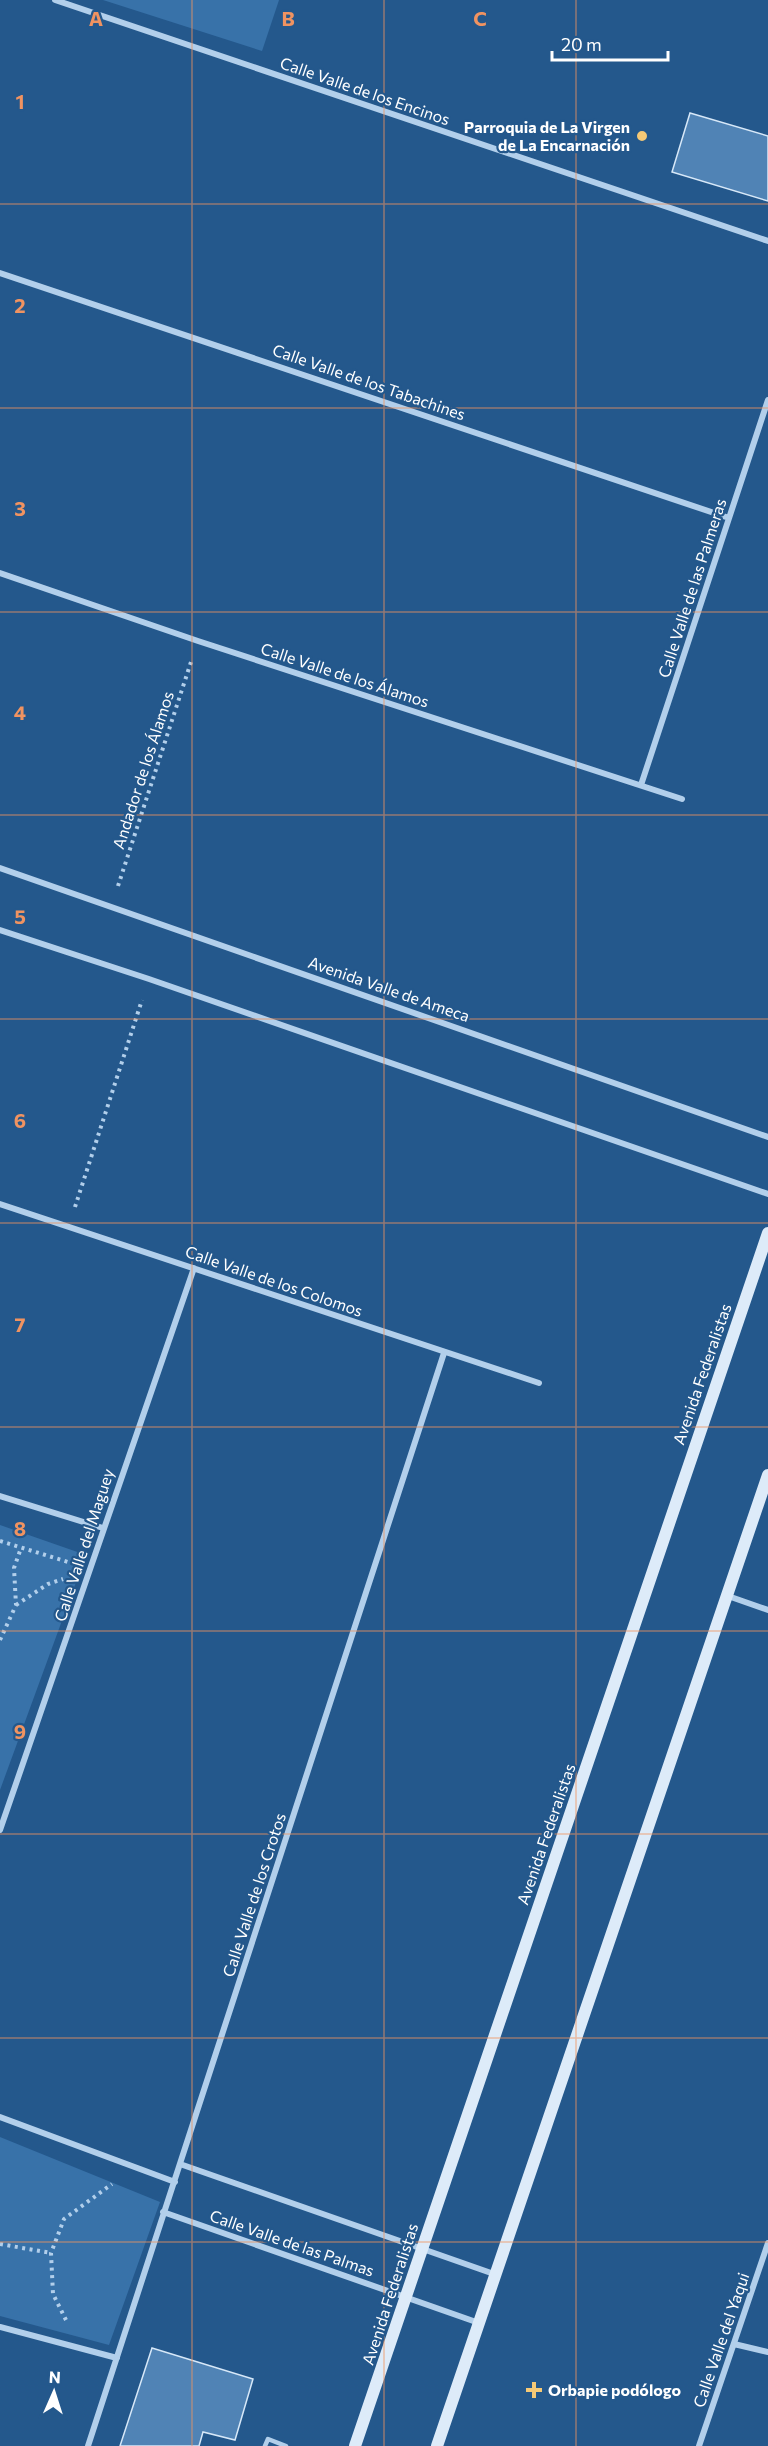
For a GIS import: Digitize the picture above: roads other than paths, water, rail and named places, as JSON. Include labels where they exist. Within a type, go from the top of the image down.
[{"type":"street","name":"Calle Valle de los Encinos","points":[[56,0],[768,241]]},
{"type":"street","name":"Calle Valle de los Tabachines","points":[[0,273],[729,518]]},
{"type":"street","name":"Calle Valle de las Palmeras","points":[[641,785],[768,400]]},
{"type":"street","name":"Calle Valle de los Álamos","points":[[0,573],[198,641],[682,799]]},
{"type":"street","name":"Avenida Valle de Ameca","points":[[0,868],[768,1137]]},
{"type":"street","points":[[0,930],[768,1194]]},
{"type":"street","name":"Calle Valle de los Colomos","points":[[0,1204],[539,1383]]},
{"type":"street","name":"Avenida Federalistas","points":[[356,2446],[768,1233]]},
{"type":"street","name":"Calle Valle del Maguey","points":[[0,1830],[194,1268]]},
{"type":"street","name":"Calle Valle de los Crotos","points":[[88,2446],[444,1353]]},
{"type":"street","points":[[437,2446],[768,1475]]},
{"type":"street","points":[[0,1496],[103,1528]]},
{"type":"street","points":[[728,1596],[768,1610]]},
{"type":"street","points":[[0,2117],[175,2182]]},
{"type":"street","points":[[180,2164],[494,2274]]},
{"type":"street","name":"Calle Valle de las Palmas","points":[[163,2212],[479,2323]]},
{"type":"street","name":"Calle Valle del Yaqui","points":[[699,2446],[768,2243]]},
{"type":"street","points":[[0,2327],[117,2358]]},
{"type":"street","points":[[734,2343],[768,2352]]},
{"type":"lane","points":[[265,2446],[268,2439],[286,2446]]},
{"type":"place","name":"Parroquia de La Virgen de La Encarnación","points":[[642,136]]},
{"type":"place","name":"Orbapie podólogo","points":[[534,2390]]}]
